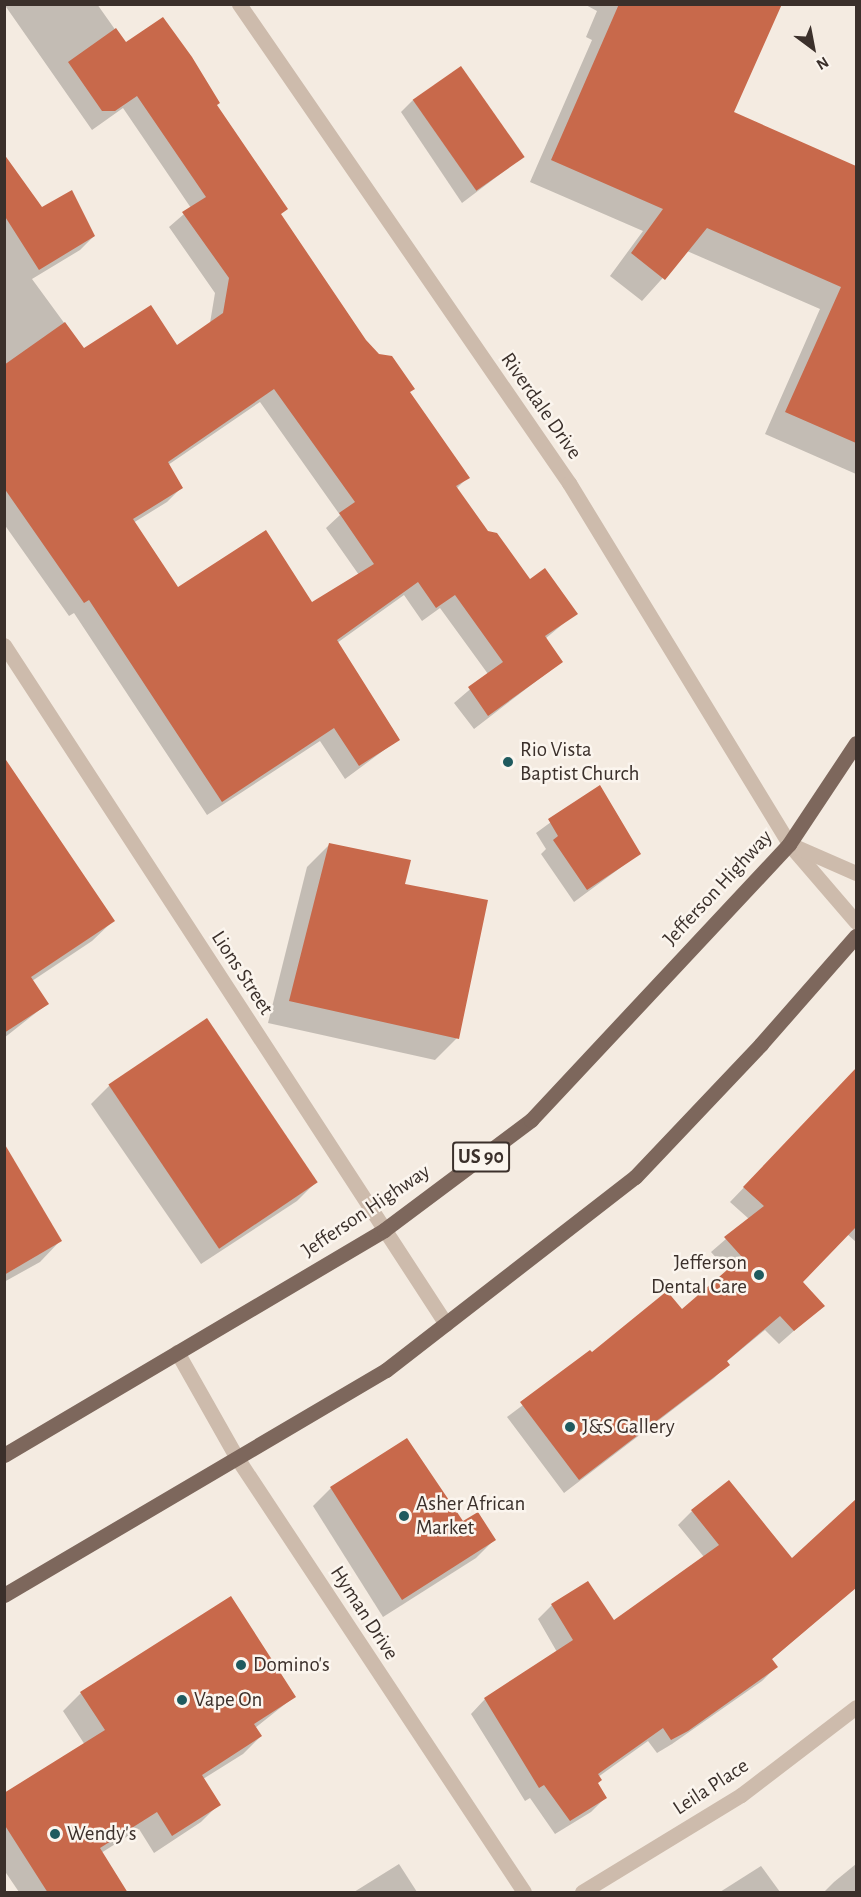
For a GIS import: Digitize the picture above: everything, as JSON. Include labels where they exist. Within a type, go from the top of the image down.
[{"type":"main road","name":"Jefferson Highway","points":[[4,1455],[384,1230],[531,1120],[789,844],[856,743]]},
{"type":"main road","points":[[4,1595],[386,1370],[446,1324],[635,1177],[761,1044],[856,936]]},
{"type":"street","name":"Riverdale Drive","points":[[239,4],[568,483],[789,844],[856,922]]},
{"type":"street","name":"Lions Street","points":[[4,645],[446,1324]]},
{"type":"street","points":[[789,844],[856,873]]},
{"type":"street","name":"Hyman Drive","points":[[177,1353],[237,1458],[524,1893]]},
{"type":"street","name":"Leila Place","points":[[582,1893],[741,1795],[856,1707]]},
{"type":"building","points":[[619,4],[782,4],[734,112],[856,166],[856,443],[785,412],[841,287],[707,228],[665,280],[631,253],[663,209],[551,160]]},
{"type":"building","points":[[163,17],[192,57],[220,103],[217,105],[288,209],[281,214],[366,340],[379,354],[392,356],[415,389],[410,392],[470,478],[456,486],[488,531],[497,533],[530,579],[545,568],[578,614],[545,636],[563,662],[488,716],[468,687],[503,662],[455,595],[436,608],[418,582],[337,640],[400,740],[359,766],[334,728],[222,802],[89,600],[84,603],[4,488],[4,365],[65,322],[84,348],[151,305],[177,345],[223,313],[229,278],[182,212],[206,197],[137,96],[115,111],[102,111],[68,62],[116,28],[126,42]],"holes":[[[274,389],[355,502],[339,513],[374,564],[312,602],[266,530],[178,587],[133,519],[183,488],[168,462]]]},
{"type":"building","points":[[461,66],[525,157],[476,191],[413,100]]},
{"type":"building","points":[[4,154],[42,207],[72,190],[95,236],[39,270],[4,215]]},
{"type":"building","points":[[4,757],[115,921],[31,977],[49,1004],[4,1033]]},
{"type":"building","points":[[600,785],[641,854],[587,890],[553,840],[558,836],[548,819]]},
{"type":"building","points":[[329,843],[411,860],[405,884],[488,900],[459,1039],[289,1001]]},
{"type":"building","points":[[207,1018],[318,1182],[219,1249],[108,1085]]},
{"type":"building","points":[[856,1068],[856,1227],[803,1282],[825,1306],[794,1331],[780,1316],[727,1361],[730,1365],[579,1480],[520,1402],[590,1350],[592,1352],[667,1291],[682,1309],[742,1257],[724,1237],[764,1206],[743,1187]]},
{"type":"building","points":[[4,1143],[62,1241],[4,1275]]},
{"type":"building","name":"Asher African Market","points":[[407,1438],[463,1521],[478,1512],[496,1540],[402,1600],[330,1487]]},
{"type":"building","points":[[729,1480],[792,1558],[856,1499],[856,1588],[772,1659],[778,1667],[688,1731],[671,1740],[663,1728],[598,1774],[602,1780],[598,1783],[607,1798],[570,1821],[544,1785],[539,1788],[484,1698],[573,1640],[551,1604],[588,1581],[614,1620],[719,1545],[691,1510]]},
{"type":"building","points":[[231,1596],[296,1697],[254,1724],[262,1736],[202,1775],[221,1805],[172,1836],[157,1812],[100,1848],[128,1893],[48,1893],[4,1824],[4,1793],[105,1730],[80,1692]]},
{"type":"place","name":"Rio Vista Baptist Church","points":[[508,762]]},
{"type":"place","name":"Jefferson Dental Care","points":[[759,1275]]},
{"type":"place","name":"J&S Gallery","points":[[570,1427]]},
{"type":"place","name":"Asher African Market","points":[[404,1516]]},
{"type":"place","name":"Domino's","points":[[241,1665]]},
{"type":"place","name":"Vape On","points":[[182,1700]]},
{"type":"place","name":"Wendy's","points":[[55,1834]]}]
